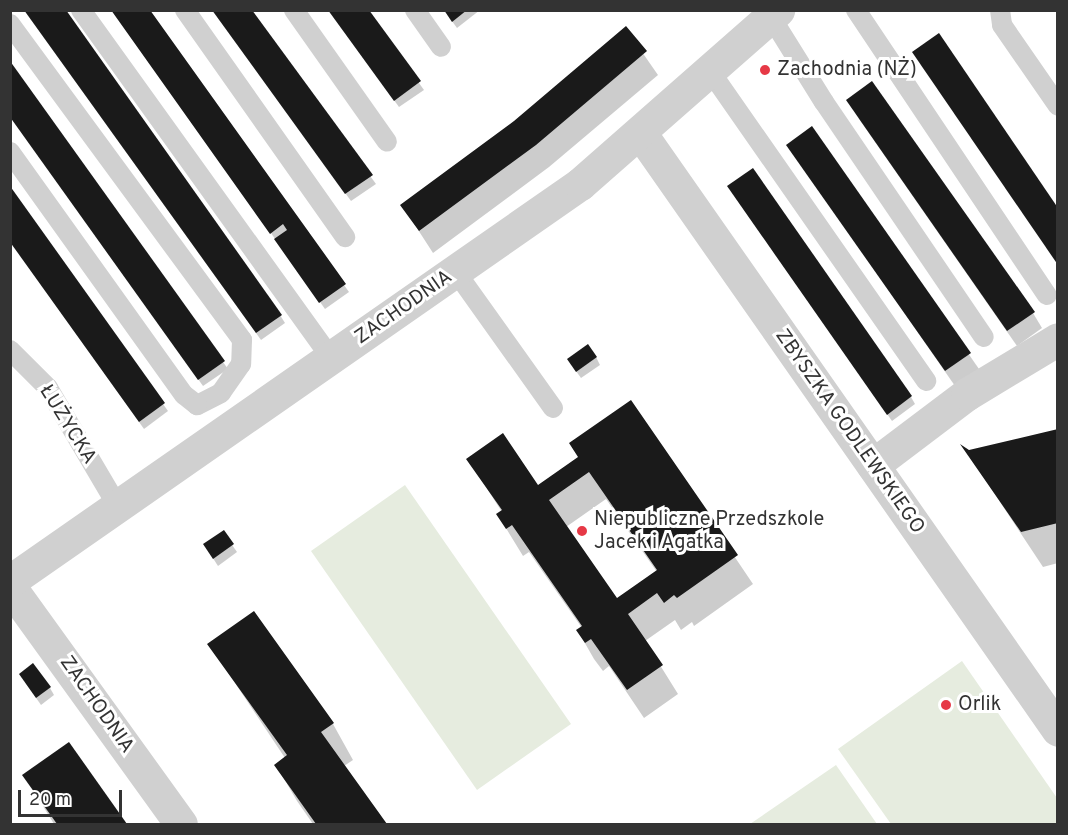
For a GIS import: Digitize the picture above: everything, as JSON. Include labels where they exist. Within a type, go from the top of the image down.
[{"type":"street","name":"ZACHODNIA","points":[[10,581],[580,184],[641,134],[775,14]]},
{"type":"street","name":"ZBYSZKA GODLEWSKIEGO","points":[[641,134],[1058,730]]},
{"type":"street","points":[[873,465],[957,401],[1058,339]]},
{"type":"street","name":"ZACHODNIA","points":[[10,586],[181,825]]},
{"type":"lane","points":[[81,10],[331,358]]},
{"type":"lane","points":[[185,10],[345,237]]},
{"type":"lane","points":[[294,10],[387,142]]},
{"type":"lane","points":[[415,10],[441,47]]},
{"type":"lane","points":[[855,10],[1047,295]]},
{"type":"lane","points":[[1000,10],[1002,25],[1058,106]]},
{"type":"lane","points":[[775,14],[824,102],[984,337]]},
{"type":"lane","points":[[10,24],[242,340],[241,364],[221,393],[197,405],[184,396],[10,152]]},
{"type":"lane","points":[[710,72],[926,381]]},
{"type":"lane","points":[[456,272],[553,408]]},
{"type":"lane","name":"ŁUŻYCKA","points":[[10,350],[48,388],[117,505]]},
{"type":"shaded area","points":[[405,485],[571,724],[477,790],[311,551]]},
{"type":"shaded area","name":"Orlik","points":[[962,661],[1057,798],[1057,824],[891,824],[838,749]]},
{"type":"shaded area","points":[[836,765],[877,824],[750,824]]},
{"type":"building","points":[[24,10],[66,10],[282,315],[256,333]]},
{"type":"building","points":[[111,10],[150,10],[346,284],[319,303],[274,239],[287,230],[283,224],[270,234]]},
{"type":"building","points":[[212,10],[252,10],[373,175],[345,194]]},
{"type":"building","points":[[328,10],[369,10],[421,81],[394,101]]},
{"type":"building","points":[[444,10],[467,10],[452,22]]},
{"type":"building","points":[[626,26],[647,51],[536,145],[419,231],[400,205],[514,121]]},
{"type":"building","points":[[939,33],[1058,208],[1058,265],[912,52]]},
{"type":"building","points":[[10,61],[225,361],[198,380],[10,117]]},
{"type":"building","points":[[872,81],[1035,312],[1007,331],[846,100]]},
{"type":"building","points":[[812,126],[971,353],[945,371],[786,145]]},
{"type":"building","points":[[753,168],[912,396],[887,415],[727,186]]},
{"type":"building","points":[[10,186],[165,403],[139,422],[10,242]]},
{"type":"building","points":[[588,344],[597,357],[576,372],[567,359]]},
{"type":"building","points":[[631,400],[738,555],[677,598],[674,595],[664,603],[657,593],[628,614],[663,665],[627,690],[591,639],[585,643],[576,630],[582,626],[512,525],[506,529],[496,514],[502,510],[466,459],[503,433],[538,485],[578,457],[569,443]],"holes":[[[589,472],[657,570],[617,598],[549,500]]]},
{"type":"building","points":[[1058,429],[1058,523],[1021,532],[960,444],[969,450]]},
{"type":"building","points":[[224,530],[234,544],[213,559],[203,544]]},
{"type":"building","points":[[254,611],[334,723],[321,732],[387,824],[316,824],[274,765],[287,755],[207,644]]},
{"type":"building","points":[[33,663],[51,687],[36,698],[19,674]]},
{"type":"building","points":[[69,742],[127,824],[57,824],[22,775]]},
{"type":"place","name":"Zachodnia (NŻ)","points":[[765,70]]},
{"type":"place","name":"Niepubliczne Przedszkole Jacek i Agatka","points":[[582,531]]},
{"type":"place","name":"Orlik","points":[[946,705]]}]
